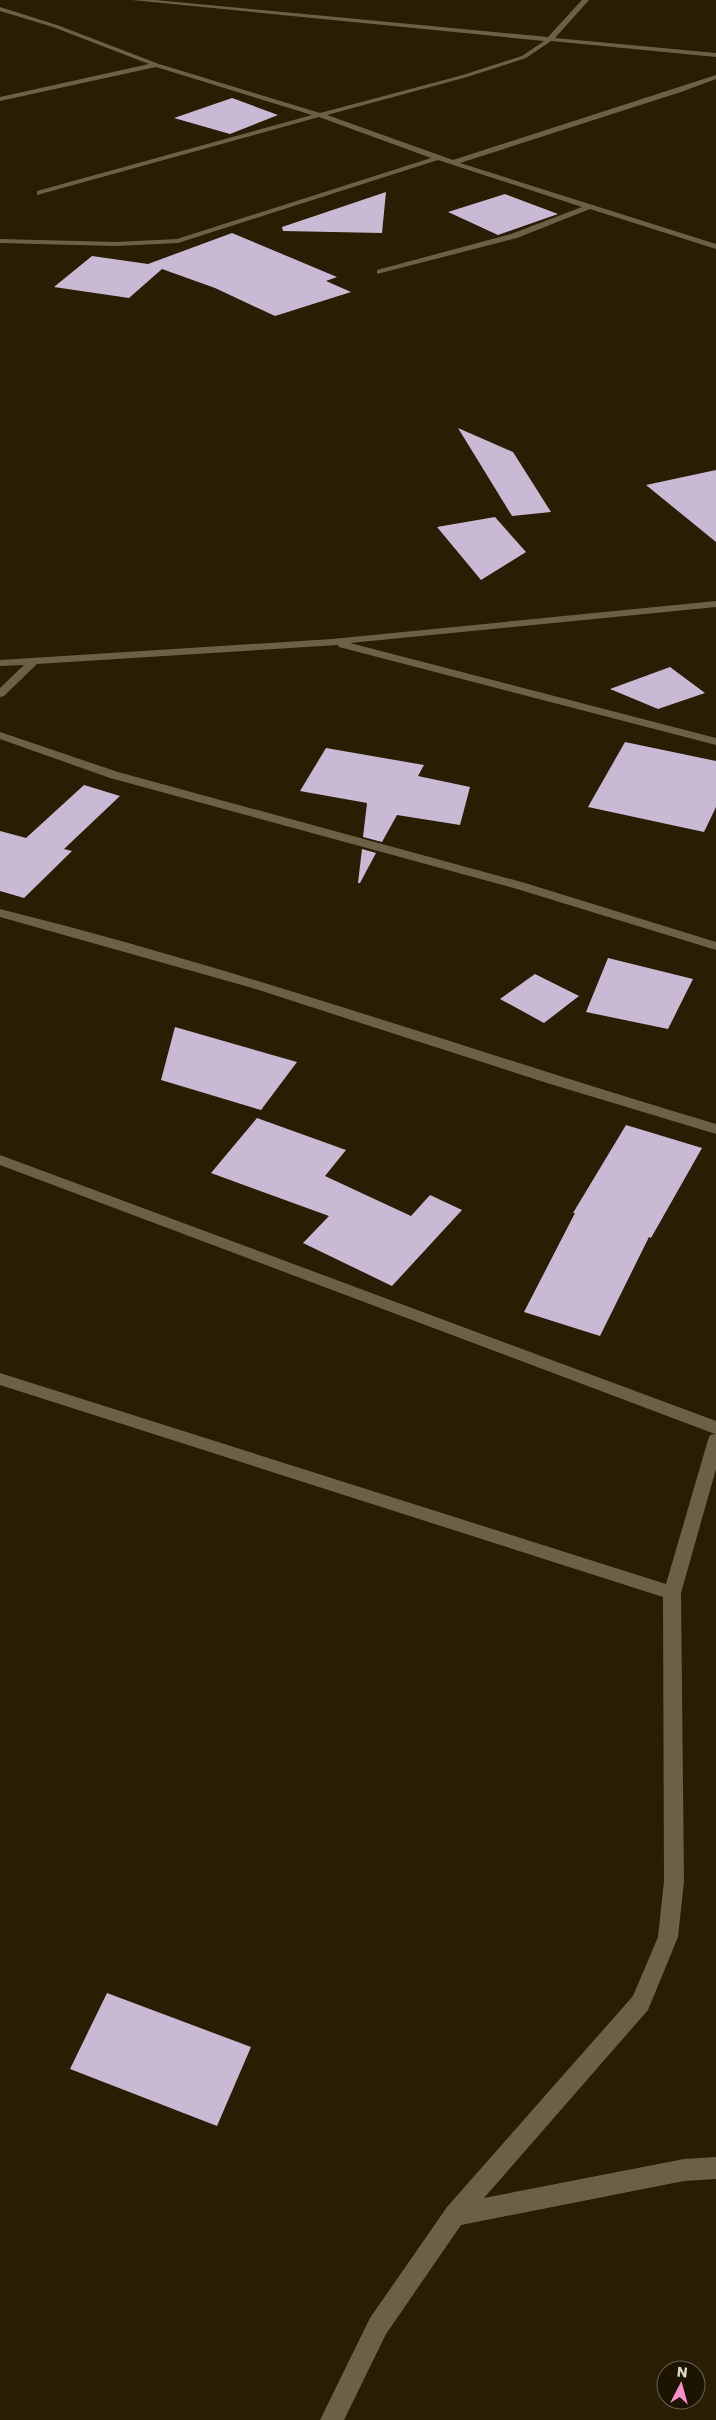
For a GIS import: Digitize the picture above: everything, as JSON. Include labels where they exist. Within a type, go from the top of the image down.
[{"type":"street","points":[[135,0],[716,55]]},
{"type":"street","points":[[40,193],[482,71],[524,57],[549,40],[586,0]]},
{"type":"street","points":[[0,10],[55,26],[108,48],[157,65],[320,115],[452,163],[716,247]]},
{"type":"street","points":[[0,99],[62,84],[157,65]]},
{"type":"street","points":[[452,163],[633,106],[716,77]]},
{"type":"street","points":[[0,241],[116,244],[178,241],[438,158]]},
{"type":"street","points":[[380,272],[531,230],[590,206]]},
{"type":"street","points":[[0,663],[332,642],[716,604]]},
{"type":"street","points":[[332,642],[716,742]]},
{"type":"street","points":[[0,694],[34,661]]},
{"type":"street","points":[[0,735],[114,775],[521,886],[716,946]]},
{"type":"street","points":[[0,913],[254,984],[552,1080],[716,1129]]},
{"type":"street","points":[[0,1160],[716,1428]]},
{"type":"street","points":[[0,1379],[672,1593]]},
{"type":"street","points":[[332,2420],[378,2326],[455,2215],[641,2003],[668,1937],[674,1881],[672,1593],[716,1440]]},
{"type":"street","points":[[455,2215],[684,2170],[716,2168]]},
{"type":"building","points":[[232,98],[278,115],[230,134],[174,118]]},
{"type":"building","points":[[386,192],[382,233],[283,231],[282,227]]},
{"type":"building","points":[[505,194],[558,214],[498,235],[448,212]]},
{"type":"building","points":[[232,233],[337,277],[326,281],[351,292],[275,316],[215,288],[162,269],[129,298],[54,287],[92,256],[148,264]]},
{"type":"building","points":[[458,428],[513,452],[551,512],[512,516]]},
{"type":"building","points":[[716,470],[716,542],[646,485]]},
{"type":"building","points":[[495,517],[526,552],[481,580],[437,527]]},
{"type":"building","points":[[670,667],[705,693],[658,709],[610,689]]},
{"type":"building","points":[[625,742],[716,761],[716,807],[704,832],[588,807]]},
{"type":"building","points":[[326,748],[424,765],[418,776],[470,787],[460,825],[397,815],[382,842],[363,837],[367,803],[300,791]]},
{"type":"building","points":[[84,785],[120,796],[64,849],[72,851],[24,898],[0,891],[0,831],[26,838]]},
{"type":"building","points":[[362,849],[376,853],[360,883],[358,883]]},
{"type":"building","points":[[608,958],[693,979],[668,1029],[586,1012]]},
{"type":"building","points":[[535,974],[579,996],[544,1023],[500,999]]},
{"type":"building","points":[[175,1027],[297,1062],[261,1110],[161,1080]]},
{"type":"building","points":[[257,1118],[346,1150],[325,1176],[411,1216],[430,1195],[462,1210],[392,1286],[303,1243],[329,1216],[211,1173]]},
{"type":"building","points":[[626,1125],[702,1148],[651,1238],[649,1237],[600,1336],[524,1312],[575,1213],[573,1213]]},
{"type":"building","points":[[107,1993],[251,2047],[217,2126],[70,2069]]}]
